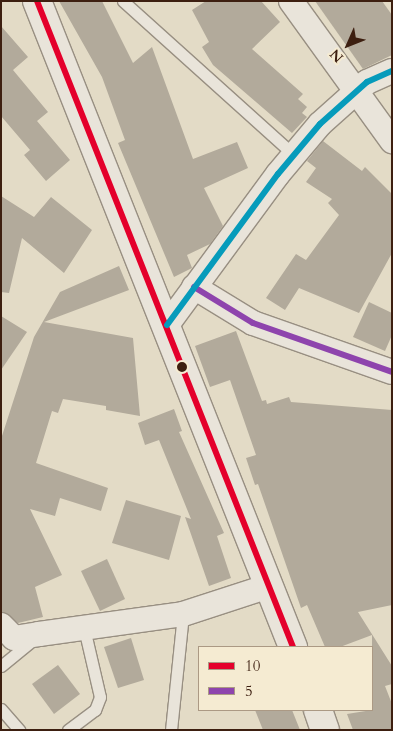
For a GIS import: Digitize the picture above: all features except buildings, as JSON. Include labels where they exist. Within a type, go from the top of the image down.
[{"type":"street","points":[[38,1],[293,646]]},
{"type":"street","points":[[291,1],[392,141]]},
{"type":"street","points":[[166,325],[194,287],[207,274],[294,155],[320,124],[357,91],[392,71]]},
{"type":"street","points":[[194,287],[253,323],[392,372]]},
{"type":"street","points":[[1,625],[14,638],[183,614],[269,586]]},
{"type":"street","points":[[318,711],[325,730]]},
{"type":"lane","points":[[123,1],[294,155]]},
{"type":"lane","points":[[170,730],[183,614]]},
{"type":"lane","points":[[68,730],[95,710],[100,697],[84,628]]},
{"type":"lane","points":[[1,666],[39,634]]},
{"type":"lane","points":[[1,709],[19,730]]},
{"type":"transit line","name":"10","points":[[37,1],[293,646]]},
{"type":"transit line","points":[[167,325],[278,174],[320,124],[367,82],[392,71]]},
{"type":"transit line","name":"5","points":[[194,287],[253,323],[392,372]]}]
